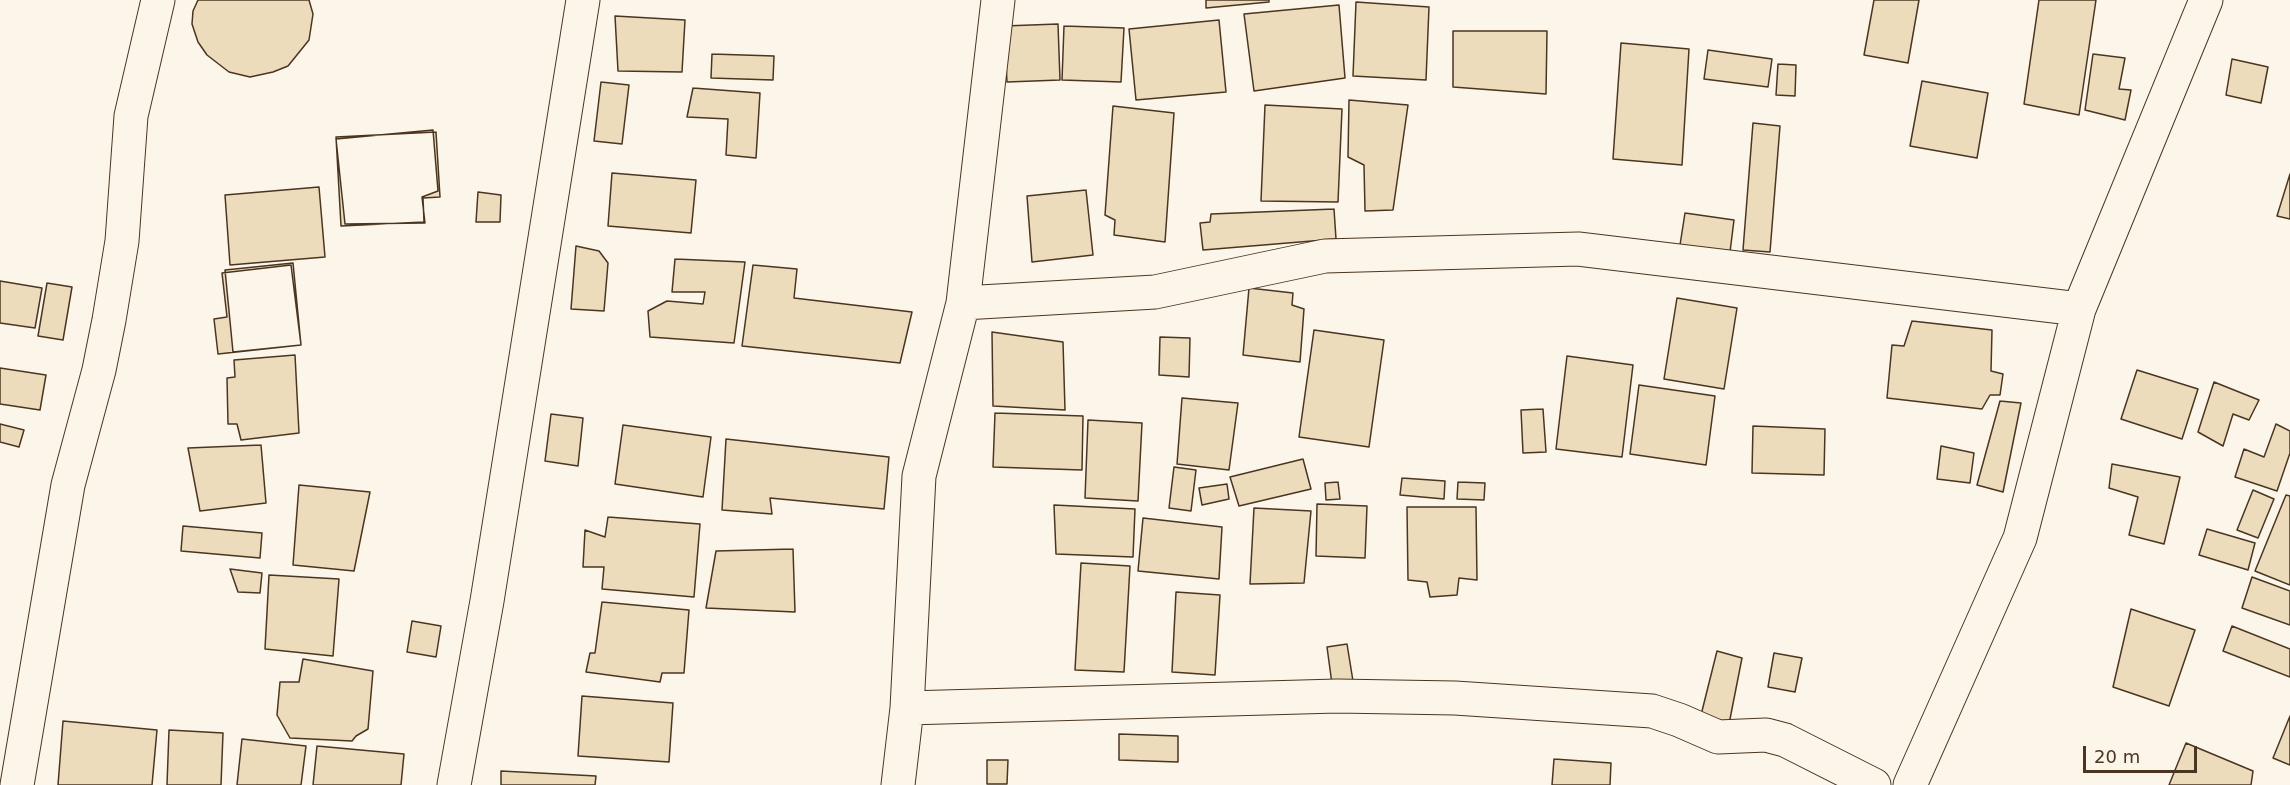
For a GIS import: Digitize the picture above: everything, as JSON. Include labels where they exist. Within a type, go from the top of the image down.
[{"type":"street","points":[[17,785],[68,485],[99,370],[109,320],[122,241],[130,116],[158,0]]},
{"type":"street","points":[[454,785],[489,590],[583,0]]},
{"type":"street","points":[[898,785],[907,708],[920,476],[963,303],[998,0]]},
{"type":"street","points":[[1910,785],[2020,538],[2079,309],[2206,0]]},
{"type":"street","points":[[963,303],[1155,292],[1325,256],[1578,249],[2079,309]]},
{"type":"street","points":[[907,708],[1337,696],[1455,698],[1652,711],[1718,737],[1766,735],[1785,740],[1874,785]]},
{"type":"building","points":[[198,0],[309,0],[313,14],[309,40],[288,66],[273,72],[250,77],[229,72],[207,55],[198,42],[192,24],[193,11]]},
{"type":"building","points":[[1206,0],[1269,0],[1269,2],[1206,8]]},
{"type":"building","points":[[1874,0],[1919,0],[1908,63],[1864,55]]},
{"type":"building","points":[[2039,0],[2096,0],[2079,115],[2024,104]]},
{"type":"building","points":[[1356,2],[1429,7],[1426,80],[1353,76]]},
{"type":"building","points":[[1339,5],[1345,78],[1254,91],[1244,14]]},
{"type":"building","points":[[615,16],[685,20],[682,72],[618,71]]},
{"type":"building","points":[[1219,20],[1226,92],[1136,100],[1129,29]]},
{"type":"building","points":[[1058,24],[1060,80],[1007,82],[1004,26]]},
{"type":"building","points":[[1064,26],[1124,28],[1121,82],[1062,80]]},
{"type":"building","points":[[1453,31],[1547,31],[1546,94],[1453,87]]},
{"type":"building","points":[[1621,43],[1689,49],[1682,165],[1613,159]]},
{"type":"building","points":[[1708,50],[1772,59],[1768,87],[1704,79]]},
{"type":"building","points":[[712,54],[774,56],[773,80],[711,78]]},
{"type":"building","points":[[2093,54],[2125,58],[2119,89],[2131,90],[2125,120],[2085,110]]},
{"type":"building","points":[[2232,59],[2268,67],[2261,103],[2226,95]]},
{"type":"building","points":[[1778,64],[1796,65],[1795,96],[1776,95]]},
{"type":"building","points":[[1922,81],[1988,93],[1977,158],[1910,146]]},
{"type":"building","points":[[601,82],[629,85],[622,144],[594,141]]},
{"type":"building","points":[[693,88],[760,93],[756,158],[726,155],[728,119],[687,117]]},
{"type":"building","points":[[1349,100],[1408,105],[1393,210],[1365,211],[1364,165],[1348,157]]},
{"type":"building","points":[[1265,105],[1342,109],[1338,202],[1261,201]]},
{"type":"building","points":[[1113,106],[1174,113],[1165,242],[1114,235],[1115,220],[1105,215]]},
{"type":"building","points":[[1753,123],[1780,126],[1770,252],[1743,250]]},
{"type":"building","points":[[433,130],[438,191],[422,197],[425,223],[345,224],[336,139]]},
{"type":"building","points":[[436,132],[440,197],[423,198],[424,222],[341,226],[336,137]]},
{"type":"building","points":[[612,173],[696,180],[691,233],[608,226]]},
{"type":"building","points":[[2290,174],[2290,219],[2277,216]]},
{"type":"building","points":[[319,187],[325,257],[230,265],[225,195]]},
{"type":"building","points":[[1086,190],[1093,255],[1032,262],[1027,196]]},
{"type":"building","points":[[478,192],[501,195],[500,222],[476,222]]},
{"type":"building","points":[[1334,209],[1336,239],[1203,250],[1200,223],[1210,222],[1211,214]]},
{"type":"building","points":[[1685,213],[1734,220],[1730,252],[1680,245]]},
{"type":"building","points":[[576,246],[599,251],[608,263],[604,311],[571,309]]},
{"type":"building","points":[[675,259],[745,262],[734,343],[650,337],[648,311],[667,301],[703,304],[705,292],[672,292]]},
{"type":"building","points":[[293,263],[301,345],[233,352],[225,270]]},
{"type":"building","points":[[291,265],[301,345],[218,354],[214,319],[227,317],[222,273]]},
{"type":"building","points":[[753,265],[797,269],[794,298],[912,312],[900,363],[742,346]]},
{"type":"building","points":[[0,281],[42,288],[35,328],[0,323]]},
{"type":"building","points":[[47,283],[72,287],[63,340],[38,336]]},
{"type":"building","points":[[1249,288],[1293,293],[1292,305],[1304,309],[1300,362],[1243,355]]},
{"type":"building","points":[[1677,298],[1737,308],[1724,389],[1664,379]]},
{"type":"building","points":[[1912,321],[1992,330],[1991,371],[2003,374],[2000,395],[1990,395],[1982,409],[1887,398],[1892,345],[1904,346]]},
{"type":"building","points":[[1314,330],[1384,340],[1369,447],[1299,437]]},
{"type":"building","points":[[992,332],[1063,342],[1065,410],[993,406]]},
{"type":"building","points":[[1160,337],[1190,338],[1189,377],[1159,375]]},
{"type":"building","points":[[295,355],[299,433],[241,440],[237,424],[228,424],[227,378],[235,377],[234,360]]},
{"type":"building","points":[[1567,356],[1633,365],[1622,457],[1556,449]]},
{"type":"building","points":[[0,368],[46,375],[40,410],[0,404]]},
{"type":"building","points":[[2137,370],[2198,389],[2182,439],[2121,419]]},
{"type":"building","points":[[2214,382],[2259,400],[2249,420],[2233,414],[2223,446],[2198,432]]},
{"type":"building","points":[[1639,385],[1715,396],[1706,465],[1630,454]]},
{"type":"building","points":[[1182,398],[1238,403],[1229,470],[1177,464]]},
{"type":"building","points":[[2000,401],[2021,403],[2003,492],[1977,485]]},
{"type":"building","points":[[1543,409],[1546,452],[1523,453],[1521,410]]},
{"type":"building","points":[[995,413],[1083,416],[1082,470],[993,467]]},
{"type":"building","points":[[551,414],[583,418],[578,466],[545,461]]},
{"type":"building","points":[[1088,420],[1142,423],[1138,501],[1085,498]]},
{"type":"building","points":[[0,424],[24,430],[19,447],[0,442]]},
{"type":"building","points":[[2276,424],[2290,431],[2290,453],[2277,491],[2235,477],[2244,449],[2264,457]]},
{"type":"building","points":[[623,425],[711,437],[703,497],[615,484]]},
{"type":"building","points":[[1753,426],[1825,429],[1824,475],[1752,473]]},
{"type":"building","points":[[726,439],[889,457],[884,509],[770,498],[772,514],[722,510]]},
{"type":"building","points":[[261,445],[266,503],[200,511],[188,448]]},
{"type":"building","points":[[1941,446],[1974,453],[1970,483],[1937,479]]},
{"type":"building","points":[[1303,459],[1311,489],[1239,506],[1230,477]]},
{"type":"building","points":[[2112,464],[2180,477],[2164,544],[2129,535],[2138,497],[2109,488]]},
{"type":"building","points":[[1174,467],[1196,470],[1191,511],[1169,508]]},
{"type":"building","points":[[1402,478],[1445,481],[1444,499],[1400,495]]},
{"type":"building","points":[[1338,482],[1340,499],[1326,500],[1325,483]]},
{"type":"building","points":[[1458,482],[1485,483],[1484,500],[1457,499]]},
{"type":"building","points":[[1227,484],[1229,499],[1202,505],[1199,488]]},
{"type":"building","points":[[299,485],[370,492],[354,571],[293,565]]},
{"type":"building","points":[[2253,490],[2274,499],[2258,538],[2237,530]]},
{"type":"building","points":[[2286,495],[2290,496],[2290,585],[2255,571]]},
{"type":"building","points":[[1317,504],[1367,506],[1365,558],[1316,556]]},
{"type":"building","points":[[1054,505],[1135,509],[1133,557],[1056,554]]},
{"type":"building","points":[[1407,507],[1476,507],[1477,580],[1459,578],[1457,595],[1430,597],[1427,582],[1408,580]]},
{"type":"building","points":[[1254,508],[1311,511],[1304,583],[1250,584]]},
{"type":"building","points":[[608,517],[700,524],[694,597],[602,589],[604,567],[583,567],[585,530],[605,537]]},
{"type":"building","points":[[1143,518],[1222,527],[1219,579],[1138,571]]},
{"type":"building","points":[[183,526],[262,533],[260,558],[181,551]]},
{"type":"building","points":[[2207,529],[2255,543],[2248,570],[2199,555]]},
{"type":"building","points":[[793,549],[795,612],[706,608],[716,551]]},
{"type":"building","points":[[1081,563],[1130,566],[1124,672],[1075,670]]},
{"type":"building","points":[[230,569],[262,573],[260,593],[238,592]]},
{"type":"building","points":[[269,575],[339,579],[333,656],[265,649]]},
{"type":"building","points":[[2252,577],[2290,591],[2290,625],[2242,608]]},
{"type":"building","points":[[1176,592],[1220,595],[1215,675],[1172,672]]},
{"type":"building","points":[[602,602],[689,610],[684,673],[662,673],[660,682],[586,672],[590,653],[595,653]]},
{"type":"building","points":[[2131,609],[2195,630],[2169,706],[2113,687]]},
{"type":"building","points":[[412,621],[441,626],[436,657],[407,652]]},
{"type":"building","points":[[2232,626],[2290,649],[2290,677],[2223,651]]},
{"type":"building","points":[[1347,644],[1353,681],[1332,684],[1327,647]]},
{"type":"building","points":[[1717,651],[1742,658],[1729,724],[1701,715]]},
{"type":"building","points":[[1774,653],[1802,658],[1795,692],[1768,687]]},
{"type":"building","points":[[303,659],[373,671],[368,729],[352,741],[290,738],[277,715],[280,682],[299,682]]},
{"type":"building","points":[[582,696],[673,703],[669,762],[578,756]]},
{"type":"building","points":[[2290,716],[2290,765],[2273,758]]},
{"type":"building","points":[[63,721],[157,730],[152,785],[58,785]]},
{"type":"building","points":[[169,730],[223,733],[221,785],[167,785]]},
{"type":"building","points":[[1119,734],[1178,736],[1178,762],[1119,760]]},
{"type":"building","points":[[242,739],[306,746],[301,785],[237,785]]},
{"type":"building","points":[[2186,743],[2253,771],[2251,785],[2169,785]]},
{"type":"building","points":[[317,746],[404,754],[401,785],[313,785]]},
{"type":"building","points":[[1554,759],[1611,763],[1610,785],[1552,785]]},
{"type":"building","points":[[987,760],[1008,760],[1007,784],[987,784]]},
{"type":"building","points":[[501,771],[596,776],[595,785],[501,785]]}]
